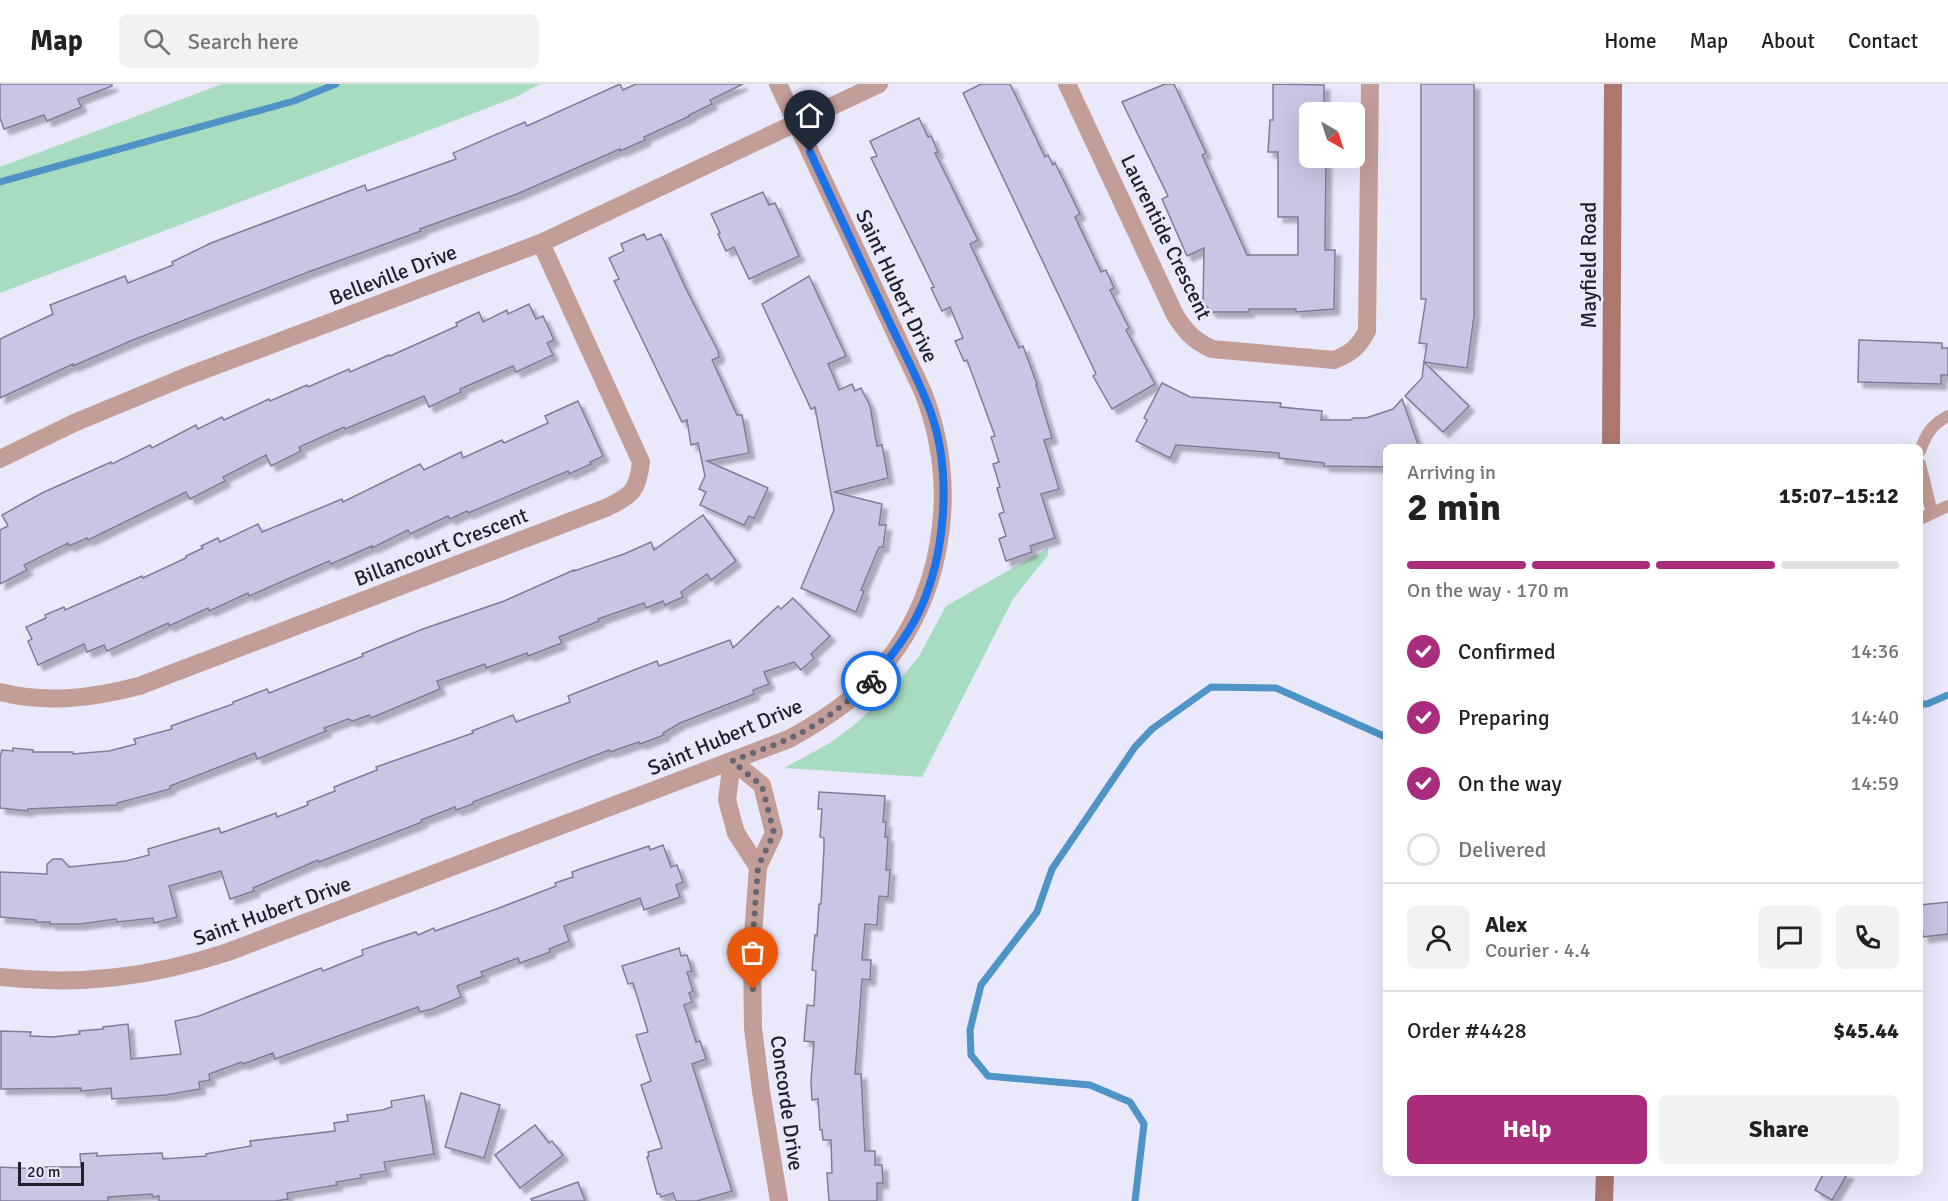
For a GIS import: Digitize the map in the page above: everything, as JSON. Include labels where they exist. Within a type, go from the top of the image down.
[{"type":"main road","name":"Mayfield Road","points":[[1611,444],[1613,84]]},
{"type":"main road","points":[[1604,1201],[1605,1176]]},
{"type":"street","name":"Saint Hubert Drive","points":[[0,977],[72,981],[148,974],[192,964],[317,919],[789,739],[816,724],[870,681],[904,638],[918,613],[935,567],[941,526],[943,471],[931,413],[778,84]]},
{"type":"street","points":[[797,124],[879,84]]},
{"type":"street","name":"Laurentide Crescent","points":[[1067,84],[1175,315],[1185,331],[1196,342],[1212,349],[1334,360],[1348,355],[1360,344],[1367,332],[1370,84]]},
{"type":"street","name":"Belleville Drive","points":[[0,459],[74,423],[185,377],[541,243],[797,124]]},
{"type":"street","name":"Billancourt Crescent","points":[[0,692],[38,699],[75,698],[108,694],[139,686],[608,507],[626,498],[637,485],[641,462],[541,243]]},
{"type":"street","points":[[732,761],[727,800],[736,833],[758,867]]},
{"type":"street","name":"Concorde Drive","points":[[732,761],[762,786],[774,833],[758,867],[752,949],[753,1028],[779,1201]]},
{"type":"lane","points":[[1922,444],[1925,435],[1936,422],[1948,416]]},
{"type":"lane","points":[[1923,476],[1932,513]]},
{"type":"lane","points":[[1923,518],[1948,506]]},
{"type":"green space","points":[[222,84],[540,84],[514,98],[0,293],[0,167]]},
{"type":"green space","points":[[1048,548],[1048,555],[1013,599],[922,777],[784,768],[830,743],[853,726],[888,694],[919,656],[946,606]]},
{"type":"building","points":[[0,84],[112,84],[112,86],[78,99],[81,107],[47,121],[44,115],[4,129],[0,118]]},
{"type":"building","points":[[620,84],[623,90],[636,84],[743,84],[710,100],[712,104],[690,116],[620,151],[620,149],[517,194],[133,340],[73,366],[73,364],[0,398],[0,339],[53,314],[50,305],[125,276],[128,283],[173,265],[172,262],[211,243],[365,185],[367,191],[456,159],[453,153],[525,122],[527,126]]},
{"type":"building","points":[[981,84],[1010,84],[1045,157],[1048,155],[1053,165],[1055,163],[1080,214],[1075,217],[1101,272],[1106,270],[1114,288],[1110,290],[1129,328],[1126,330],[1155,384],[1112,409],[1093,376],[1096,374],[963,93]]},
{"type":"building","points":[[1165,84],[1174,84],[1206,153],[1202,155],[1247,255],[1298,255],[1298,217],[1278,217],[1278,152],[1268,152],[1270,120],[1273,120],[1273,84],[1324,85],[1324,102],[1299,102],[1299,168],[1326,168],[1325,250],[1335,250],[1334,309],[1296,312],[1296,309],[1249,309],[1249,312],[1212,312],[1203,303],[1204,248],[1187,256],[1162,199],[1168,196],[1122,102]]},
{"type":"building","points":[[1421,84],[1474,84],[1474,316],[1467,368],[1424,362],[1427,344],[1419,343],[1426,299],[1421,299]]},
{"type":"building","points":[[919,118],[928,137],[931,136],[938,152],[935,153],[978,240],[970,244],[1019,348],[1023,346],[1037,384],[1052,438],[1044,440],[1059,489],[1041,494],[1055,538],[1030,546],[1032,552],[1006,561],[999,539],[1006,536],[999,514],[1004,512],[993,464],[999,462],[991,437],[995,436],[967,360],[964,361],[955,341],[963,338],[950,307],[942,311],[931,288],[934,287],[871,158],[877,156],[870,141]]},
{"type":"building","points":[[763,192],[769,205],[775,203],[799,256],[749,279],[734,247],[726,251],[711,214]]},
{"type":"building","points":[[644,234],[647,240],[661,234],[718,351],[719,357],[712,360],[737,415],[742,415],[749,453],[707,461],[768,488],[754,518],[749,516],[744,525],[700,505],[706,492],[699,489],[705,476],[698,443],[691,445],[687,420],[682,422],[614,281],[619,279],[609,258],[624,251],[621,244]]},
{"type":"building","points":[[809,276],[846,356],[828,364],[839,390],[852,384],[855,391],[861,388],[870,406],[877,446],[882,445],[888,478],[834,492],[882,504],[879,525],[886,525],[883,547],[879,547],[861,590],[864,591],[856,612],[801,588],[834,510],[815,407],[811,409],[762,304]]},
{"type":"building","points":[[529,304],[536,319],[543,316],[554,340],[547,343],[553,355],[516,372],[513,366],[460,389],[461,392],[429,407],[424,396],[345,429],[344,427],[299,447],[301,451],[271,466],[266,455],[223,477],[225,481],[190,499],[186,492],[88,540],[87,538],[69,546],[68,543],[24,565],[27,570],[0,584],[0,530],[8,526],[2,515],[42,493],[111,462],[112,464],[150,445],[152,448],[196,425],[198,429],[222,417],[224,420],[269,399],[270,401],[349,369],[350,372],[390,356],[457,326],[456,323],[479,312],[483,322],[507,310],[508,314]]},
{"type":"building","points":[[1859,340],[1942,343],[1942,348],[1948,348],[1948,375],[1941,375],[1941,384],[1858,382]]},
{"type":"building","points":[[1424,362],[1469,406],[1443,432],[1405,396],[1422,378]]},
{"type":"building","points":[[1162,383],[1190,397],[1281,403],[1280,407],[1322,411],[1321,420],[1366,418],[1393,409],[1402,399],[1418,444],[1383,444],[1383,467],[1324,466],[1324,463],[1279,458],[1279,453],[1176,445],[1170,458],[1136,441],[1147,420],[1144,418]]},
{"type":"building","points":[[578,401],[603,456],[590,462],[591,464],[569,474],[568,471],[468,513],[467,511],[450,519],[448,516],[410,534],[408,530],[372,548],[372,546],[331,564],[329,561],[249,596],[248,593],[169,626],[168,623],[107,651],[104,645],[87,652],[84,644],[38,665],[28,641],[32,639],[26,627],[46,618],[45,615],[64,607],[65,610],[142,576],[143,578],[186,558],[203,548],[201,546],[218,538],[220,542],[258,524],[262,532],[342,499],[343,502],[420,464],[424,470],[461,452],[463,458],[502,440],[504,443],[548,423],[545,416]]},
{"type":"building","points":[[703,515],[736,561],[711,580],[707,574],[681,592],[683,597],[665,605],[663,601],[646,608],[644,603],[598,619],[599,621],[559,637],[562,643],[528,656],[527,653],[486,668],[485,664],[437,681],[440,689],[371,718],[369,715],[353,721],[348,719],[324,728],[326,731],[257,759],[255,753],[170,786],[170,789],[117,803],[117,805],[28,809],[28,811],[0,808],[2,750],[13,751],[13,748],[33,750],[33,752],[73,752],[73,754],[109,751],[136,744],[134,739],[172,729],[171,726],[267,689],[269,693],[363,656],[362,654],[423,629],[504,601],[574,570],[624,554],[651,542],[654,550]]},
{"type":"building","points":[[793,598],[830,636],[811,654],[814,658],[801,670],[794,662],[764,672],[769,684],[753,690],[754,694],[680,723],[663,733],[664,735],[640,744],[639,742],[610,752],[609,750],[473,802],[473,804],[456,810],[455,807],[319,862],[318,860],[253,888],[254,891],[230,899],[221,871],[169,886],[177,917],[154,923],[153,918],[117,922],[116,919],[80,924],[50,924],[50,922],[36,922],[36,920],[0,917],[0,872],[47,874],[47,864],[53,859],[62,859],[69,867],[126,861],[149,855],[148,849],[219,828],[221,833],[276,813],[277,817],[308,805],[307,802],[335,791],[334,787],[377,770],[376,767],[473,733],[472,731],[513,715],[516,722],[570,702],[568,696],[657,661],[659,666],[730,640],[733,648],[778,606],[781,609]]},
{"type":"building","points":[[819,792],[885,796],[883,822],[886,822],[885,837],[888,837],[886,870],[890,870],[888,897],[879,896],[877,925],[865,924],[862,960],[871,960],[870,980],[862,979],[855,1074],[861,1074],[865,1151],[875,1151],[875,1165],[882,1165],[883,1183],[877,1183],[877,1201],[829,1201],[827,1173],[832,1173],[831,1140],[823,1140],[818,1099],[812,1100],[814,1042],[804,1041],[807,1005],[814,1006],[816,971],[812,970],[819,904],[821,904],[824,838],[820,837],[822,809],[818,809]]},
{"type":"building","points":[[663,845],[671,867],[677,865],[683,882],[676,885],[680,897],[644,910],[640,898],[564,926],[569,941],[549,949],[550,952],[520,963],[518,958],[481,972],[483,976],[457,986],[461,997],[432,1009],[420,1012],[418,1007],[275,1059],[273,1053],[243,1064],[242,1062],[209,1074],[210,1080],[199,1082],[200,1089],[166,1095],[112,1099],[111,1088],[81,1091],[81,1088],[1,1089],[1,1031],[31,1032],[30,1036],[53,1037],[128,1024],[131,1059],[181,1054],[175,1021],[199,1016],[321,968],[323,971],[363,955],[362,950],[416,932],[418,935],[434,928],[435,931],[499,908],[556,886],[555,883],[573,877],[572,872],[583,868],[649,846],[650,850]]},
{"type":"building","points":[[1948,902],[1948,934],[1923,937],[1923,905]]},
{"type":"building","points":[[679,948],[681,956],[687,955],[692,971],[687,972],[693,991],[689,993],[692,1002],[684,1005],[696,1042],[700,1041],[706,1059],[692,1064],[732,1191],[697,1201],[676,1201],[673,1193],[661,1197],[657,1194],[647,1157],[648,1152],[662,1148],[641,1085],[651,1081],[636,1035],[648,1032],[633,983],[628,984],[622,966]]},
{"type":"building","points":[[461,1093],[500,1105],[484,1158],[445,1147]]},
{"type":"building","points":[[424,1095],[434,1154],[384,1162],[386,1171],[360,1175],[361,1178],[336,1182],[337,1185],[287,1193],[288,1199],[159,1201],[159,1196],[153,1197],[152,1194],[108,1197],[108,1201],[0,1201],[0,1167],[38,1169],[38,1167],[81,1167],[80,1154],[97,1153],[97,1156],[162,1153],[163,1159],[206,1156],[206,1154],[251,1146],[250,1141],[335,1131],[334,1123],[348,1121],[347,1115],[382,1110],[392,1107],[391,1101]]},
{"type":"building","points":[[535,1125],[549,1143],[552,1141],[563,1155],[520,1188],[495,1155]]},
{"type":"building","points":[[1822,1176],[1846,1176],[1832,1200],[1815,1190]]},
{"type":"building","points":[[578,1182],[585,1201],[532,1201],[531,1199]]},
{"type":"waterway","points":[[0,182],[294,101],[336,84]]},
{"type":"waterway","points":[[1135,1201],[1144,1124],[1130,1102],[1090,1085],[988,1076],[971,1055],[970,1030],[981,985],[1037,912],[1052,869],[1135,747],[1152,729],[1211,687],[1276,688],[1383,736]]},
{"type":"waterway","points":[[1923,704],[1948,695]]},
{"type":"way so far","points":[[753,989],[752,949],[758,867],[774,833],[762,786],[732,761],[789,739],[816,724],[871,681]]},
{"type":"route","points":[[810,152],[931,413],[943,471],[941,526],[935,567],[918,613],[904,638],[871,681]]}]
